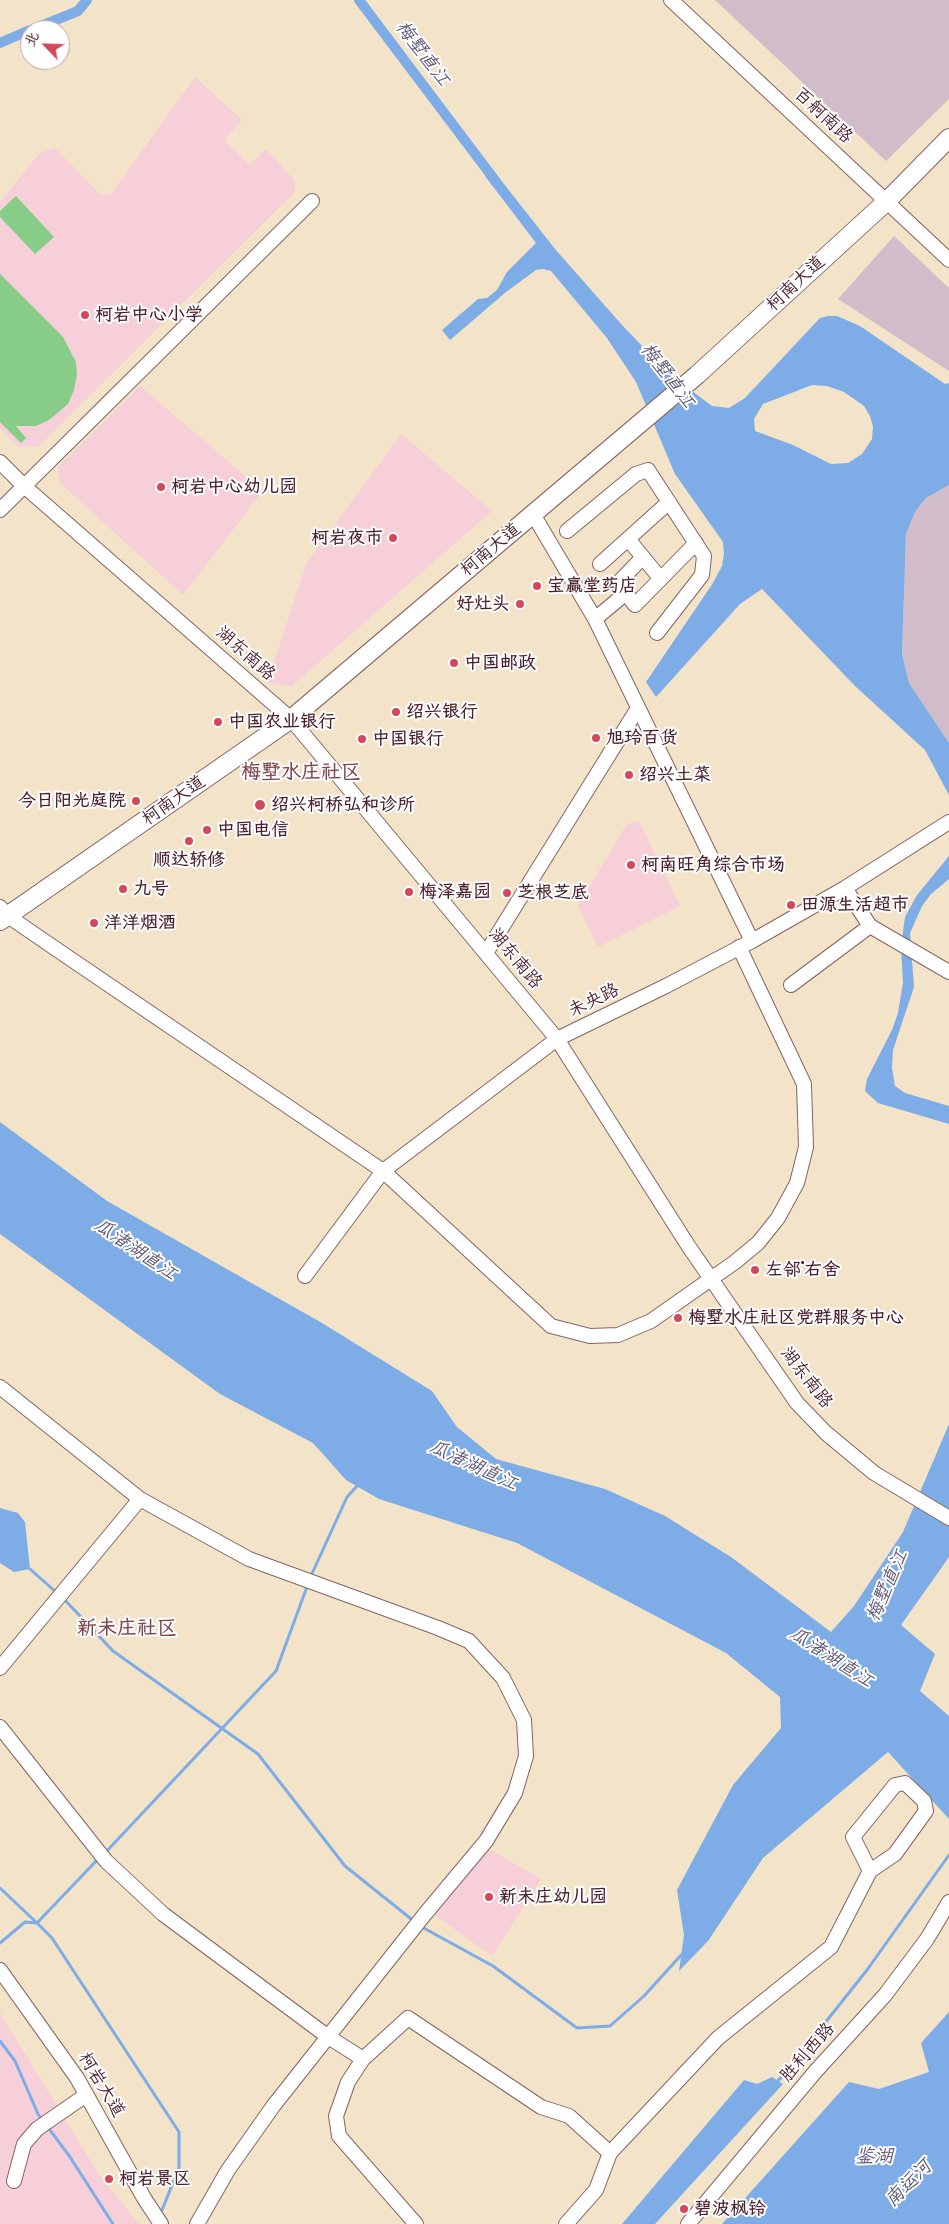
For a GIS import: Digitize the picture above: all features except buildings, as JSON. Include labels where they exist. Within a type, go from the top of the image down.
[{"type":"main road","name":"柯南大道","points":[[3,915],[291,719],[697,375],[887,201],[949,138]]},
{"type":"street","name":"百舸南路","points":[[671,0],[949,260]]},
{"type":"street","points":[[0,510],[312,201]]},
{"type":"street","name":"湖东南路","points":[[0,462],[24,486],[291,719],[557,1039],[711,1279],[797,1403],[826,1433],[874,1473],[909,1496],[949,1518]]},
{"type":"street","points":[[567,531],[636,474],[648,470],[704,556],[702,576],[656,633]]},
{"type":"street","points":[[600,564],[669,502]]},
{"type":"street","points":[[533,514],[595,619],[752,940]]},
{"type":"street","points":[[628,539],[660,578]]},
{"type":"street","points":[[643,558],[618,583],[635,605],[696,543]]},
{"type":"street","points":[[595,619],[626,593]]},
{"type":"street","points":[[486,953],[638,708]]},
{"type":"street","name":"未央路","points":[[305,1276],[383,1171],[557,1039],[666,986],[752,940],[845,888],[949,822]]},
{"type":"street","points":[[845,888],[870,926],[949,972]]},
{"type":"street","points":[[3,915],[383,1171],[551,1326],[590,1336],[618,1335],[651,1322],[711,1279],[758,1243],[778,1218],[797,1183],[806,1147],[804,1084],[739,947]]},
{"type":"street","points":[[791,985],[870,926]]},
{"type":"street","points":[[0,1387],[140,1499],[249,1559],[438,1628],[468,1641],[503,1678],[524,1720],[526,1756],[514,1793],[486,1841],[410,1932],[274,2105],[228,2170],[197,2224]]},
{"type":"street","points":[[0,1668],[140,1499]]},
{"type":"street","points":[[0,1727],[106,1861],[163,1914],[327,2036],[363,2059]]},
{"type":"street","points":[[566,2224],[596,2190],[610,2154],[718,2038],[831,1947],[870,1871],[895,1854],[926,1811],[924,1801],[905,1783],[895,1786],[853,1837],[870,1871]]},
{"type":"street","name":"胜利西路","points":[[688,2224],[815,2072],[906,1969],[949,1902]]},
{"type":"street","name":"柯岩大道","points":[[4,1976],[77,2078],[144,2198],[161,2224]]},
{"type":"street","points":[[416,2224],[338,2136],[336,2116],[348,2082],[363,2059],[408,2018],[542,2107],[569,2116],[610,2154]]},
{"type":"street","points":[[14,2181],[24,2144],[37,2129],[86,2095]]},
{"type":"shaded area","points":[[715,0],[949,0],[949,99],[886,161]]},
{"type":"shaded area","name":"柯岩中心小学","points":[[195,77],[242,120],[224,140],[250,165],[266,149],[295,181],[295,192],[39,446],[18,447],[0,428],[0,202],[40,153],[55,148],[101,195],[111,194]]},
{"type":"shaded area","points":[[894,236],[949,288],[949,371],[838,299]]},
{"type":"shaded area","name":"柯岩中心幼儿园","points":[[140,386],[263,491],[183,595],[60,483],[58,467]]},
{"type":"shaded area","name":"柯岩夜市","points":[[401,434],[492,511],[292,686],[267,683],[306,564]]},
{"type":"shaded area","points":[[949,485],[949,743],[909,683],[902,654],[906,534],[915,512],[926,498]]},
{"type":"shaded area","name":"柯南旺角综合市场","points":[[639,821],[680,906],[598,947],[578,906],[626,825]]},
{"type":"shaded area","name":"新未庄幼儿园","points":[[487,1848],[541,1879],[492,1956],[435,1915]]},
{"type":"shaded area","points":[[0,2013],[98,2173],[139,2224],[0,2224]]},
{"type":"green space","points":[[16,196],[54,237],[35,254],[0,217],[0,211]]},
{"type":"green space","points":[[0,274],[63,337],[76,362],[77,375],[74,390],[68,404],[49,420],[36,426],[16,426],[26,438],[21,443],[0,422]]},
{"type":"water","points":[[493,170],[555,249],[622,325],[668,373],[712,406],[729,408],[745,398],[820,318],[828,316],[837,316],[860,326],[945,384],[949,383],[949,485],[926,498],[915,512],[906,534],[902,654],[909,683],[949,743],[949,795],[925,750],[855,686],[762,589],[740,604],[656,697],[646,682],[713,583],[722,566],[723,542],[675,474],[636,382],[607,338],[551,271],[536,270],[506,292],[450,340],[442,330],[478,299],[487,298],[497,290],[507,272],[536,243],[485,176]],"holes":[[[812,385],[827,386],[844,392],[864,406],[870,416],[873,427],[872,439],[862,454],[848,463],[831,464],[793,445],[755,431],[754,419],[763,404]]]},
{"type":"water","points":[[949,856],[949,879],[931,894],[922,906],[910,933],[914,987],[893,1050],[892,1068],[895,1086],[905,1093],[949,1106],[949,1124],[878,1103],[865,1091],[867,1079],[892,1030],[898,1013],[903,983],[901,947],[905,917],[917,895]]},
{"type":"water","name":"瓜渚湖直江","points":[[0,1122],[107,1201],[322,1323],[432,1391],[457,1427],[496,1459],[605,1489],[665,1516],[731,1557],[831,1632],[854,1606],[903,1532],[949,1424],[949,1557],[901,1625],[935,1654],[920,1691],[949,1716],[949,1819],[888,1752],[763,1858],[708,1941],[679,1971],[684,1935],[677,1890],[733,1785],[781,1728],[780,1697],[726,1653],[517,1543],[379,1499],[346,1480],[313,1443],[220,1394],[0,1234]]},
{"type":"water","points":[[0,1508],[18,1513],[25,1522],[30,1569],[14,1572],[0,1563]]},
{"type":"water","name":"鉴湖","points":[[949,2012],[949,2224],[722,2224],[849,2082],[879,2089],[929,2072],[921,2043]]},
{"type":"water","points":[[772,2077],[783,2084],[655,2224],[622,2224],[744,2080],[757,2084]]},
{"type":"waterway","points":[[56,20],[78,11],[87,0]]},
{"type":"waterway","name":"梅墅直江","points":[[359,0],[497,183]]},
{"type":"waterway","points":[[0,43],[20,34]]},
{"type":"waterway","points":[[310,1578],[347,1497],[358,1485]]},
{"type":"waterway","points":[[30,1569],[57,1593]]},
{"type":"waterway","points":[[104,1854],[276,1671],[308,1584]]},
{"type":"waterway","points":[[62,1597],[113,1651],[258,1754],[345,1866],[415,1922]]},
{"type":"waterway","points":[[775,2083],[782,2077],[867,1970],[949,1855]]},
{"type":"waterway","points":[[0,1888],[37,1923],[99,1858]]},
{"type":"waterway","points":[[0,1943],[25,1922],[37,1923],[52,1938],[179,2132],[179,2168],[160,2215]]},
{"type":"waterway","points":[[420,1926],[493,1966],[577,2028],[610,2026],[644,1996],[683,1953]]},
{"type":"waterway","points":[[0,2041],[15,2061],[38,2114],[43,2121]]},
{"type":"waterway","points":[[47,2126],[70,2157],[113,2224]]},
{"type":"place","name":"柯岩中心小学","points":[[85,315]]},
{"type":"place","name":"柯岩中心幼儿园","points":[[161,487]]},
{"type":"place","name":"柯岩夜市","points":[[393,538]]},
{"type":"place","name":"宝赢堂药店","points":[[537,586]]},
{"type":"place","name":"好灶头","points":[[520,604]]},
{"type":"place","name":"中国邮政","points":[[454,663]]},
{"type":"place","name":"绍兴银行","points":[[396,712]]},
{"type":"place","name":"中国农业银行","points":[[218,722]]},
{"type":"place","name":"旭玲百货","points":[[596,738]]},
{"type":"place","name":"中国银行","points":[[362,739]]},
{"type":"place","name":"绍兴土菜","points":[[629,775]]},
{"type":"place","name":"今日阳光庭院","points":[[136,801]]},
{"type":"place","name":"绍兴柯桥弘和诊所","points":[[260,805]]},
{"type":"place","name":"中国电信","points":[[207,830]]},
{"type":"place","name":"顺达轿修","points":[[189,841]]},
{"type":"place","name":"柯南旺角综合市场","points":[[631,865]]},
{"type":"place","name":"九号","points":[[123,889]]},
{"type":"place","name":"梅泽嘉园","points":[[409,892]]},
{"type":"place","name":"芝根芝底","points":[[507,893]]},
{"type":"place","name":"田源生活超市","points":[[791,905]]},
{"type":"place","name":"洋洋烟酒","points":[[94,923]]},
{"type":"place","name":"左邻˙右舍","points":[[755,1270]]},
{"type":"place","name":"梅墅水庄社区党群服务中心","points":[[678,1318]]},
{"type":"place","name":"新未庄幼儿园","points":[[489,1897]]},
{"type":"place","name":"柯岩景区","points":[[109,2179]]},
{"type":"place","name":"碧波枫铃","points":[[684,2209]]},
{"type":"district","name":"梅墅水庄社区","points":[[301,773]]},
{"type":"district","name":"新未庄社区","points":[[127,1629]]},
{"type":"water label","name":"南运河","points":[[909,2184]]}]
